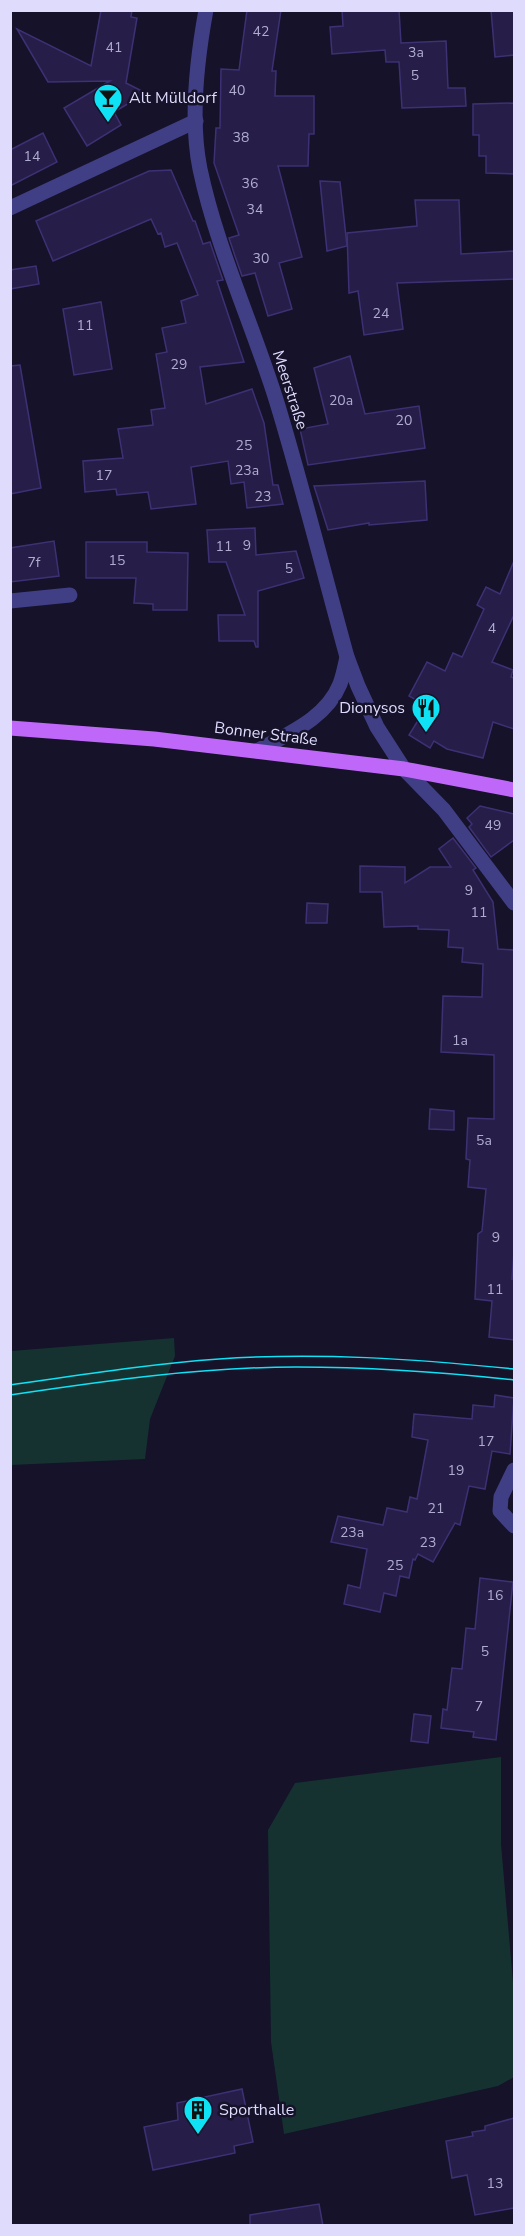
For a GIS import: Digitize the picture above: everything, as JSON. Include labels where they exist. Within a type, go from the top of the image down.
[{"type":"main road","name":"Bonner Straße","points":[[10,728],[154,738],[404,769],[514,790]]},
{"type":"street","name":"Meerstraße","points":[[206,10],[197,58],[196,121],[200,168],[217,231],[278,405],[347,657],[377,727],[404,769],[444,810],[514,903]]},
{"type":"street","points":[[10,208],[196,121]]},
{"type":"street","points":[[10,601],[70,595]]},
{"type":"street","points":[[256,751],[314,718],[329,703],[340,684],[347,657]]},
{"type":"street","points":[[514,1470],[501,1497],[500,1511],[514,1526]]},
{"type":"green space","points":[[174,1338],[175,1356],[150,1419],[145,1459],[11,1465],[11,1351]]},
{"type":"green space","points":[[501,1757],[501,1844],[514,1994],[514,2077],[498,2086],[284,2134],[271,2042],[268,1830],[295,1783]]},
{"type":"building","points":[[101,10],[132,10],[131,17],[137,18],[126,83],[146,93],[114,112],[121,125],[87,146],[64,108],[110,81],[48,82],[17,29],[91,66]]},
{"type":"building","points":[[247,10],[281,10],[272,71],[276,71],[275,96],[314,96],[314,134],[309,134],[308,166],[278,166],[302,257],[279,263],[292,309],[268,316],[255,273],[242,276],[229,238],[239,235],[214,163],[216,128],[220,128],[221,69],[239,70]]},
{"type":"building","points":[[342,10],[399,10],[401,43],[446,41],[448,88],[465,88],[466,106],[402,108],[399,62],[386,62],[385,50],[332,54],[330,27],[343,26]]},
{"type":"building","points":[[491,10],[514,10],[514,55],[495,57]]},
{"type":"building","points":[[514,103],[514,174],[486,173],[486,156],[479,156],[479,135],[473,135],[473,104]]},
{"type":"building","points":[[43,133],[57,162],[10,186],[10,150]]},
{"type":"building","points":[[171,170],[203,244],[210,242],[223,280],[217,281],[244,362],[200,367],[206,404],[252,389],[264,423],[273,485],[278,485],[283,504],[247,508],[244,482],[231,484],[228,461],[191,467],[196,504],[151,509],[148,492],[117,495],[116,489],[85,492],[83,461],[123,458],[118,429],[153,425],[151,410],[165,408],[156,354],[167,352],[162,328],[186,323],[181,301],[198,295],[177,243],[165,247],[161,233],[158,234],[151,219],[53,261],[36,221],[149,171]]},
{"type":"building","points":[[320,181],[340,182],[347,246],[327,251]]},
{"type":"building","points":[[415,200],[459,200],[461,254],[514,251],[514,279],[397,283],[403,329],[364,335],[358,291],[349,293],[347,233],[417,226]]},
{"type":"building","points":[[36,266],[39,284],[10,289],[10,270]]},
{"type":"building","points":[[101,302],[112,369],[74,375],[63,309]]},
{"type":"building","points":[[350,356],[365,414],[419,406],[425,448],[308,465],[300,429],[328,424],[314,368]]},
{"type":"building","points":[[20,365],[41,488],[10,494],[10,366]]},
{"type":"building","points":[[425,481],[427,520],[369,525],[369,523],[328,530],[314,486]]},
{"type":"building","points":[[255,528],[256,555],[296,551],[304,578],[258,591],[258,647],[254,641],[219,641],[218,615],[245,615],[226,562],[209,562],[207,530]]},
{"type":"building","points":[[54,541],[59,576],[10,582],[10,548]]},
{"type":"building","points":[[86,542],[147,542],[147,552],[188,553],[187,610],[153,610],[153,604],[134,603],[136,578],[86,578]]},
{"type":"building","points":[[514,561],[514,615],[492,662],[513,670],[511,677],[514,678],[514,729],[493,722],[483,758],[447,749],[434,741],[430,748],[409,735],[427,706],[409,696],[427,662],[445,671],[453,653],[462,657],[484,609],[477,605],[486,587],[500,594]]},
{"type":"building","points":[[480,806],[514,814],[514,840],[491,857],[469,827],[472,824],[467,818]]},
{"type":"building","points":[[453,838],[476,868],[473,870],[493,902],[498,949],[514,950],[514,1252],[512,1279],[514,1279],[514,1340],[489,1337],[492,1301],[475,1299],[478,1234],[482,1231],[486,1189],[468,1187],[470,1160],[466,1159],[468,1118],[494,1119],[494,1055],[441,1052],[443,996],[482,997],[483,964],[462,962],[463,948],[448,947],[449,930],[418,929],[418,926],[384,927],[382,892],[360,892],[360,866],[405,867],[405,883],[430,867],[451,867],[439,849]]},
{"type":"building","points":[[307,903],[328,904],[327,923],[306,923]]},
{"type":"building","points":[[430,1109],[454,1111],[454,1130],[429,1129]]},
{"type":"building","points":[[495,1395],[514,1398],[510,1454],[492,1451],[485,1489],[469,1486],[460,1525],[455,1523],[433,1562],[418,1554],[415,1560],[413,1559],[409,1578],[400,1576],[396,1596],[384,1593],[380,1612],[344,1604],[348,1585],[360,1588],[367,1549],[331,1542],[338,1516],[383,1525],[387,1508],[407,1512],[410,1497],[417,1499],[428,1440],[412,1437],[414,1414],[472,1419],[473,1405],[494,1407]]},
{"type":"building","points":[[480,1578],[513,1582],[496,1740],[473,1737],[474,1732],[441,1728],[443,1709],[447,1710],[452,1668],[462,1669],[466,1628],[475,1629]]},
{"type":"building","points":[[414,1714],[431,1716],[428,1743],[411,1741]]},
{"type":"building","name":"Sporthalle","points":[[242,2089],[253,2142],[234,2146],[235,2153],[153,2170],[144,2127],[178,2120],[177,2103]]},
{"type":"building","points":[[514,2118],[514,2208],[475,2215],[467,2175],[452,2178],[446,2141],[473,2136],[472,2132],[485,2130],[485,2126]]},
{"type":"building","points":[[319,2204],[323,2226],[250,2226],[250,2215]]},
{"type":"tram line","points":[[10,1385],[114,1370],[256,1357],[330,1356],[514,1369]]},
{"type":"tram line","points":[[10,1395],[224,1369],[323,1367],[378,1369],[514,1380]]},
{"type":"place","name":"Alt Mülldorf","points":[[108,124]]},
{"type":"place","name":"Dionysos","points":[[426,734]]},
{"type":"place","name":"Sporthalle","points":[[198,2136]]}]
